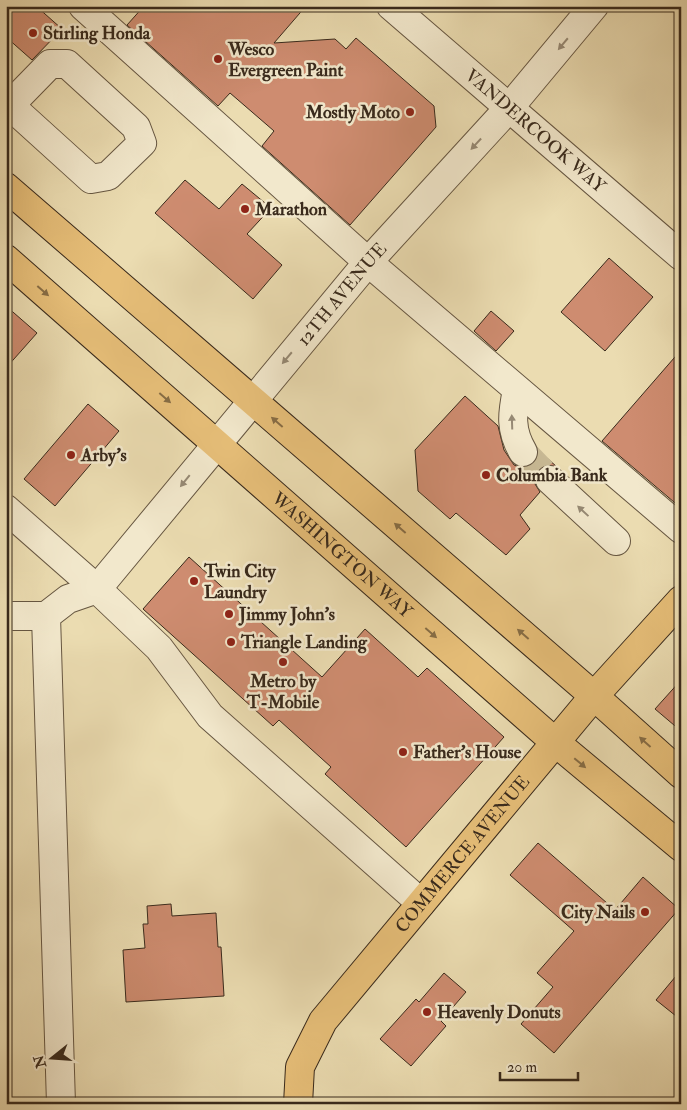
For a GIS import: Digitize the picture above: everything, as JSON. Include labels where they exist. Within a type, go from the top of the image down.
[{"type":"main road","points":[[6,187],[594,696],[681,774]]},
{"type":"main road","name":"WASHINGTON WAY","points":[[6,259],[555,742],[681,847]]},
{"type":"main road","name":"COMMERCE AVENUE","points":[[298,1104],[300,1067],[322,1021],[594,696],[681,600]]},
{"type":"street","points":[[83,6],[368,262],[681,529]]},
{"type":"street","name":"VANDERCOOK WAY","points":[[391,6],[681,256]]},
{"type":"street","name":"12TH AVENUE","points":[[97,589],[251,400],[368,262],[509,108],[594,6]]},
{"type":"street","points":[[50,64],[67,64],[136,127],[142,143],[108,176],[91,179],[8,103],[50,64]]},
{"type":"street","points":[[518,390],[512,415],[512,428],[523,452]]},
{"type":"street","points":[[550,480],[616,541]]},
{"type":"street","points":[[6,509],[97,589],[159,648],[210,716],[421,903]]},
{"type":"street","points":[[6,616],[46,616],[68,599],[97,589]]},
{"type":"street","points":[[46,616],[61,1104]]},
{"type":"building","name":"Stirling Honda","points":[[6,6],[36,6],[62,29],[32,60],[6,37]]},
{"type":"building","points":[[144,6],[306,6],[274,43],[335,39],[346,49],[356,38],[434,106],[436,127],[350,225],[262,146],[274,131],[230,93],[218,106],[127,25]]},
{"type":"building","name":"Marathon","points":[[185,180],[219,209],[242,184],[271,208],[247,234],[282,265],[253,299],[155,213]]},
{"type":"building","points":[[609,258],[653,297],[605,351],[561,312]]},
{"type":"building","points":[[6,306],[37,333],[6,368]]},
{"type":"building","points":[[491,311],[514,331],[496,351],[474,331]]},
{"type":"building","points":[[681,350],[681,508],[602,441]]},
{"type":"building","name":"Columbia Bank","points":[[465,396],[498,426],[504,450],[514,465],[522,468],[531,466],[536,460],[538,450],[557,467],[546,465],[538,470],[535,476],[535,484],[540,492],[520,515],[530,529],[506,555],[456,513],[450,519],[418,491],[415,450]]},
{"type":"building","name":"Arby's","points":[[88,404],[119,431],[55,506],[24,479]]},
{"type":"building","name":"Father's House","points":[[189,557],[322,677],[365,629],[418,677],[427,668],[504,737],[406,847],[325,774],[331,767],[279,720],[273,726],[143,609]]},
{"type":"building","points":[[681,680],[681,731],[655,709]]},
{"type":"building","points":[[538,843],[615,910],[643,877],[679,909],[554,1053],[521,1024],[553,987],[537,973],[574,931],[510,875]]},
{"type":"building","points":[[171,904],[172,916],[216,913],[218,947],[221,947],[224,996],[126,1002],[123,950],[145,948],[143,924],[148,924],[147,906]]},
{"type":"building","points":[[681,970],[681,1020],[656,1000]]},
{"type":"building","name":"Heavenly Donuts","points":[[444,973],[466,992],[441,1021],[446,1026],[411,1066],[380,1039],[416,999],[419,1002]]},
{"type":"tunnel","points":[[523,452],[550,480]]},
{"type":"place","name":"Stirling Honda","points":[[33,33]]},
{"type":"place","name":"Wesco Evergreen Paint","points":[[218,59]]},
{"type":"place","name":"Mostly Moto","points":[[410,112]]},
{"type":"place","name":"Marathon","points":[[245,209]]},
{"type":"place","name":"Arby's","points":[[71,455]]},
{"type":"place","name":"Columbia Bank","points":[[486,475]]},
{"type":"place","name":"Twin City Laundry","points":[[194,581]]},
{"type":"place","name":"Jimmy John's","points":[[229,614]]},
{"type":"place","name":"Triangle Landing","points":[[231,642]]},
{"type":"place","name":"Metro by T-Mobile","points":[[283,662]]},
{"type":"place","name":"Father's House","points":[[403,752]]},
{"type":"place","name":"City Nails","points":[[645,912]]},
{"type":"place","name":"Heavenly Donuts","points":[[427,1012]]}]
